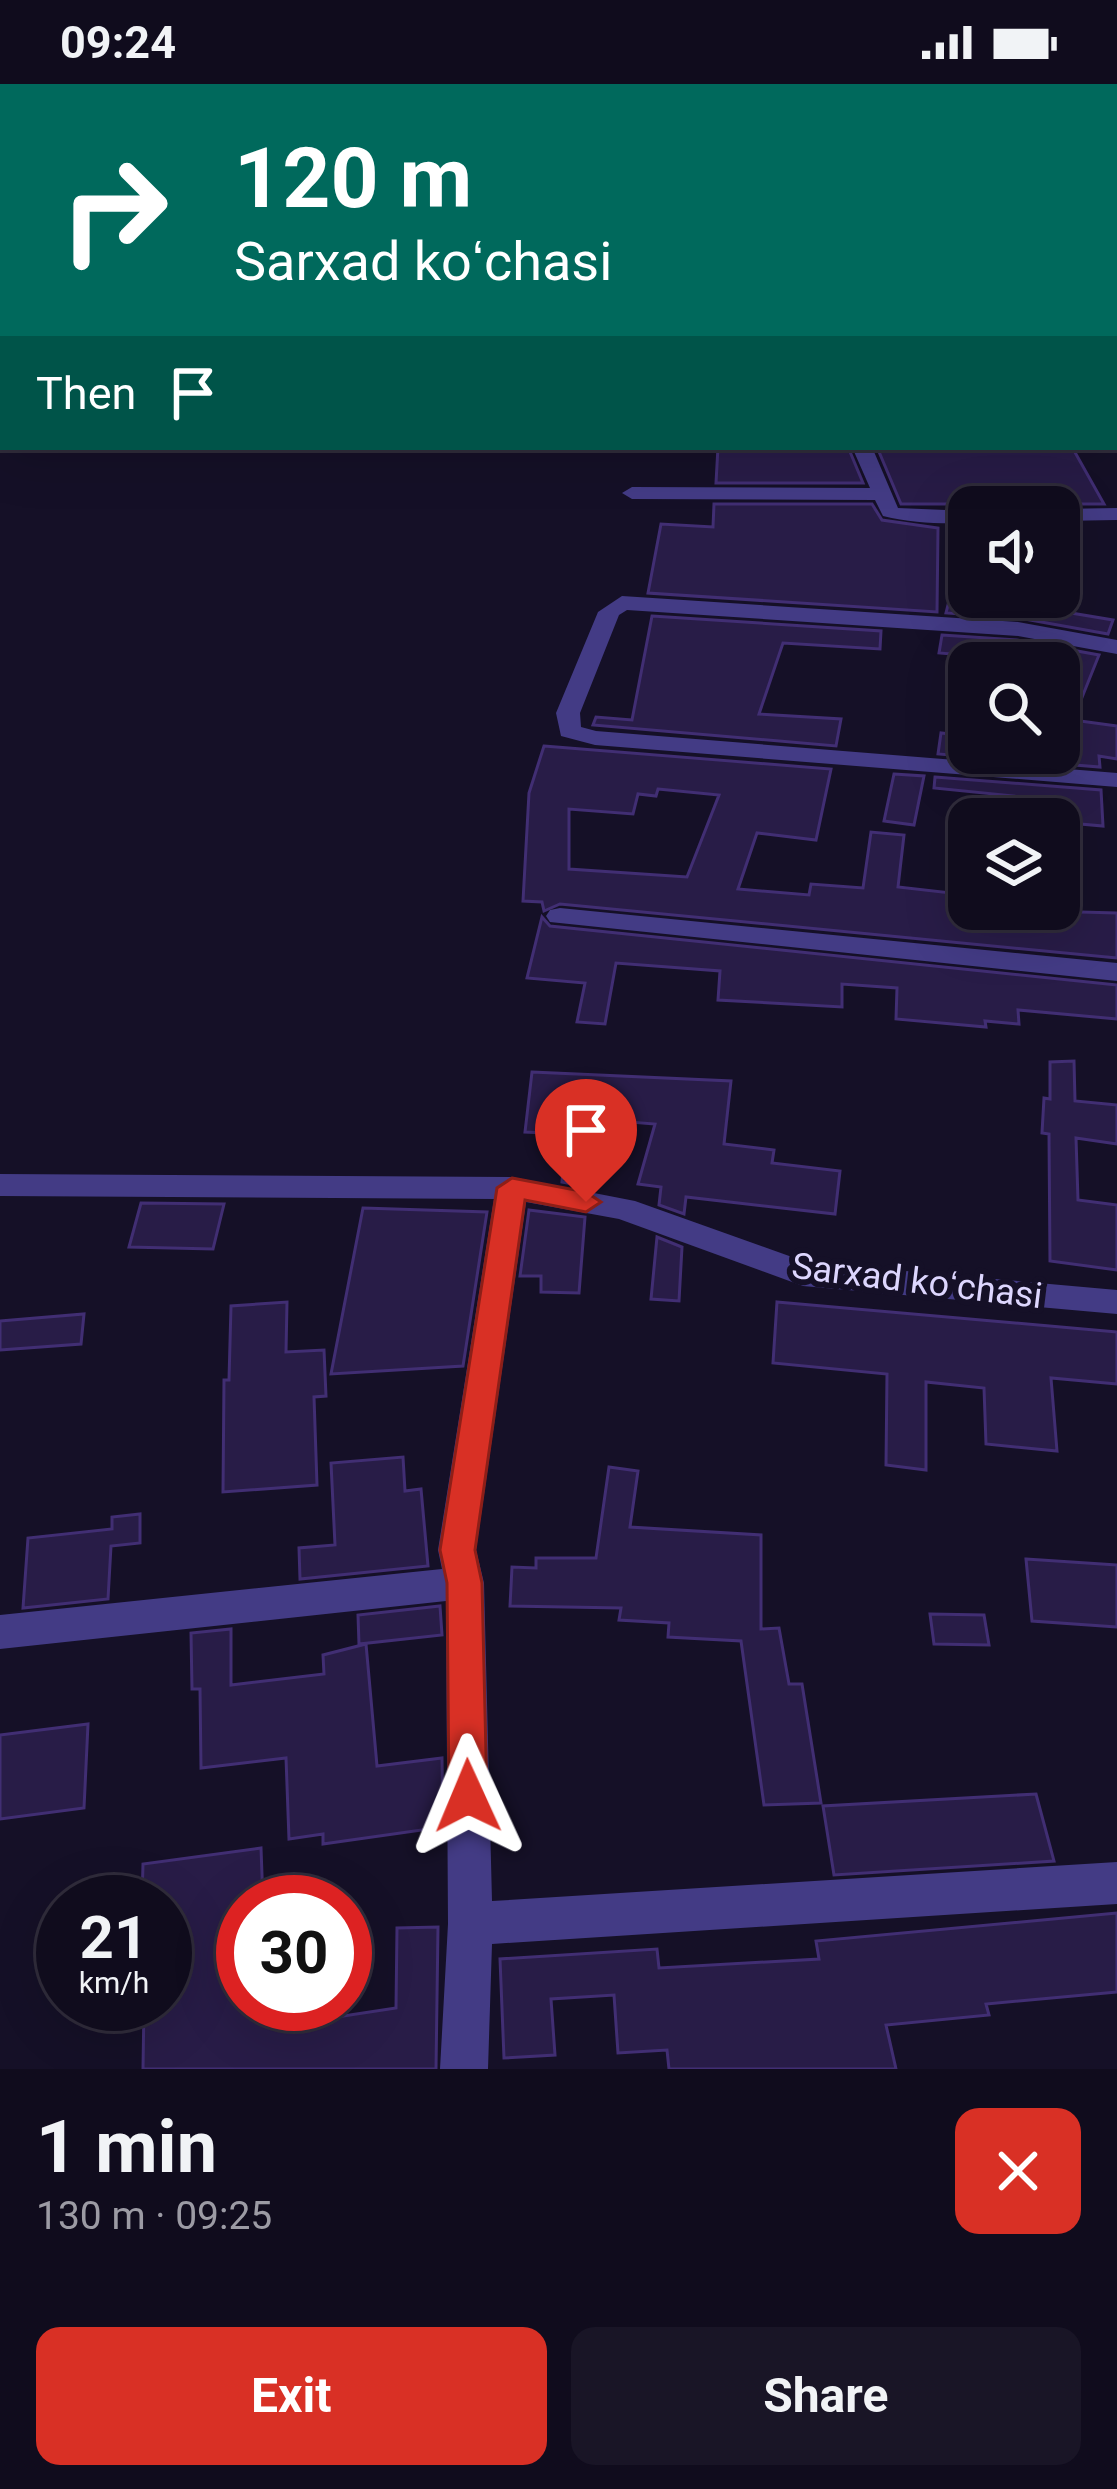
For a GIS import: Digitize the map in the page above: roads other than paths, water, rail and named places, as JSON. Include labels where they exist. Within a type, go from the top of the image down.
[{"type":"street","points":[[863,450],[886,509],[897,515],[948,516]]},
{"type":"street","points":[[632,493],[880,494]]},
{"type":"street","points":[[1080,515],[1117,514]]},
{"type":"street","points":[[1117,647],[1018,629],[622,603],[610,612],[568,713],[569,730],[595,738],[1117,780]]},
{"type":"street","points":[[560,916],[1117,972]]},
{"type":"street","name":"Sarxad koʻchasi","points":[[0,1185],[512,1188],[624,1209],[803,1274],[1117,1303]]},
{"type":"street","points":[[464,2069],[470,1924],[465,1583],[457,1550],[512,1188]]},
{"type":"street","points":[[0,1632],[465,1583]]},
{"type":"street","points":[[470,1924],[1117,1882]]}]
